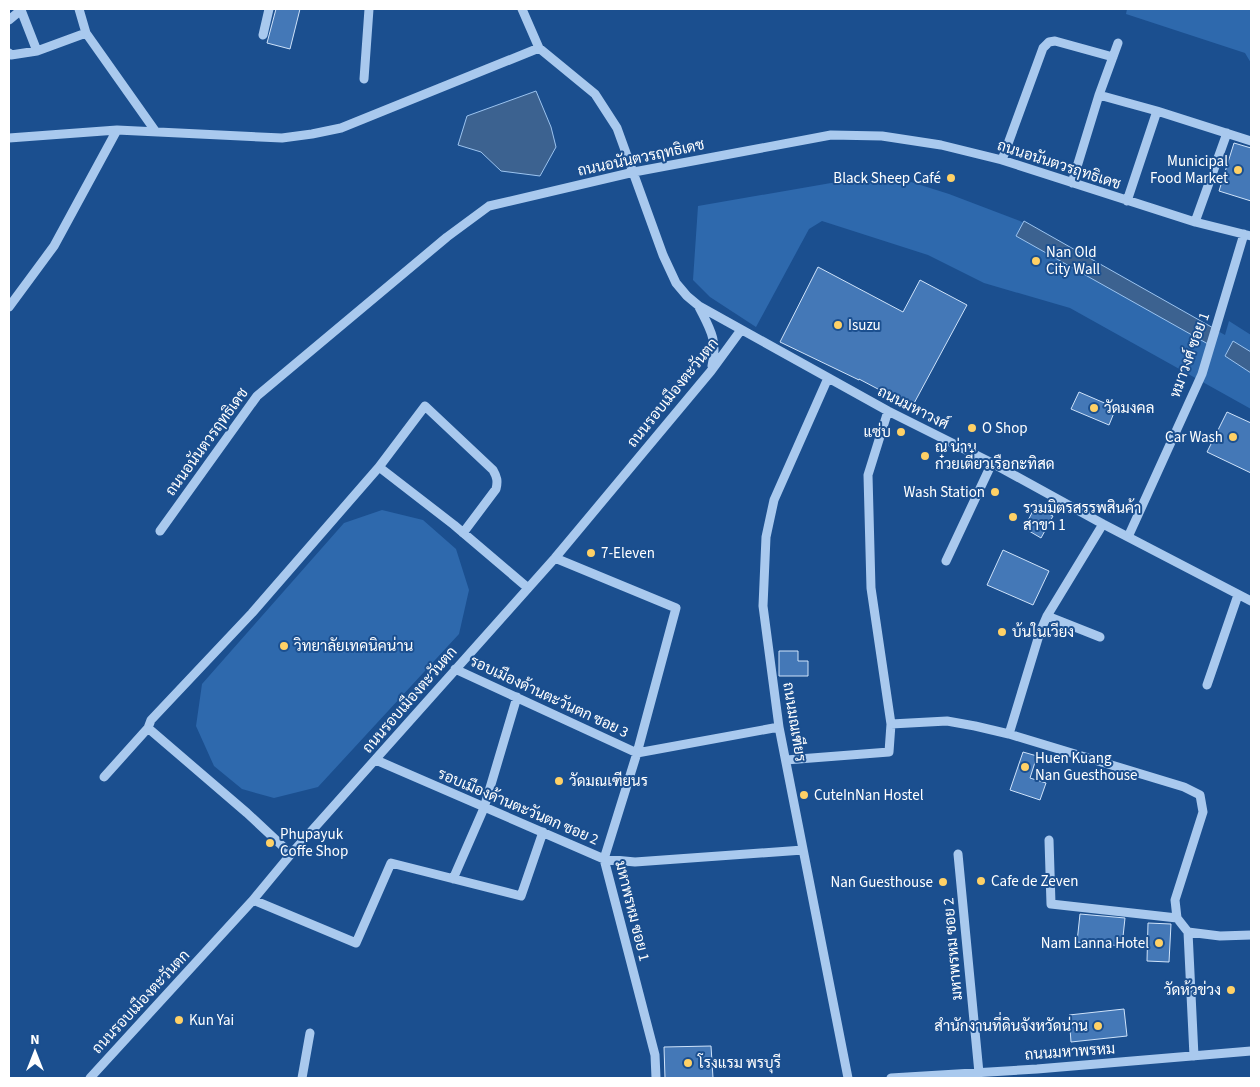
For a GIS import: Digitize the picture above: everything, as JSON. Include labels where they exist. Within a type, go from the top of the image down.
[{"type":"street","points":[[79,9],[86,33],[156,132]]},
{"type":"street","points":[[263,35],[269,9]]},
{"type":"street","points":[[364,79],[369,9]]},
{"type":"street","points":[[9,138],[117,130],[282,138],[341,128],[539,48],[522,9]]},
{"type":"street","points":[[9,20],[21,10],[37,51]]},
{"type":"street","points":[[9,53],[37,51],[86,33]]},
{"type":"street","points":[[1002,160],[1043,48],[1048,42],[1055,41],[1113,57]]},
{"type":"street","points":[[1072,183],[1099,95],[1118,43]]},
{"type":"street","name":"ถนนมหาวงศ์","points":[[539,48],[595,94],[617,128],[663,255],[676,283],[699,306],[888,411],[992,463],[1102,524],[1251,602]]},
{"type":"street","points":[[1099,95],[1251,141]]},
{"type":"street","points":[[1127,201],[1157,111]]},
{"type":"street","points":[[9,307],[54,246],[117,130]]},
{"type":"street","points":[[1195,222],[1227,133]]},
{"type":"street","name":"ถนนอนันตวรฤทธิเดช","points":[[160,531],[257,396],[447,237],[489,206],[634,172],[831,135],[882,136],[941,145],[1002,160],[1195,222],[1248,235]]},
{"type":"street","name":"หมาวงศ์ ซอย 1","points":[[1128,537],[1202,374],[1248,235]]},
{"type":"street","points":[[699,306],[715,343],[711,371]]},
{"type":"street","name":"ถนนรอบเมืองตะวันตก","points":[[90,1078],[253,900],[291,854],[555,558],[711,371],[741,330]]},
{"type":"street","name":"ถนนมณเฑียร","points":[[828,378],[774,500],[766,536],[763,606],[780,727],[848,1078]]},
{"type":"street","points":[[104,777],[148,728],[151,720],[252,613],[379,467],[425,406],[493,470],[497,476],[498,483],[496,489],[464,533]]},
{"type":"street","points":[[786,760],[888,752],[890,724],[871,588],[868,475],[888,411]]},
{"type":"street","points":[[946,562],[992,463]]},
{"type":"street","points":[[379,467],[464,533],[528,588]]},
{"type":"street","points":[[1009,734],[1040,632],[1047,616],[1102,524]]},
{"type":"street","name":"มหาพรหม ซอย 1","points":[[555,558],[676,608],[637,753],[604,859],[655,1055],[656,1078]]},
{"type":"street","points":[[1207,685],[1238,595]]},
{"type":"street","points":[[1047,616],[1100,637]]},
{"type":"street","name":"รอบเมืองด้านตะวันตก ซอย 3","points":[[455,669],[637,753],[780,727]]},
{"type":"street","points":[[453,879],[484,808],[517,698]]},
{"type":"street","points":[[890,724],[947,721],[975,726],[1009,734],[1184,787],[1200,795],[1203,812],[1175,900],[1177,918],[1188,932],[1194,1056]]},
{"type":"street","points":[[148,728],[247,813],[291,854]]},
{"type":"street","name":"รอบเมืองด้านตะวันตก ซอย 2","points":[[376,760],[604,859],[635,862],[803,850]]},
{"type":"street","points":[[253,900],[356,943],[391,863],[521,896],[543,832]]},
{"type":"street","points":[[1049,840],[1051,904],[1177,918]]},
{"type":"street","name":"มหาพรหม ซอย 2","points":[[958,854],[978,1072]]},
{"type":"street","points":[[1188,932],[1220,936],[1251,935]]},
{"type":"street","points":[[302,1078],[310,1032]]},
{"type":"street","name":"ถนนมหาพรหม","points":[[891,1078],[978,1072],[1036,1074],[1251,1051]]},
{"type":"shaded area","points":[[1127,9],[1251,9],[1251,63],[1245,53],[1126,14]]},
{"type":"shaded area","points":[[536,91],[551,127],[556,147],[540,176],[501,171],[481,152],[458,145],[467,116]]},
{"type":"shaded area","points":[[854,179],[908,181],[949,194],[1020,221],[1225,335],[1229,321],[1251,335],[1251,409],[1070,308],[984,283],[928,255],[822,221],[809,229],[756,327],[710,297],[693,280],[698,206]]},
{"type":"shaded area","points":[[1024,221],[1215,329],[1208,344],[1016,236]]},
{"type":"shaded area","points":[[1233,341],[1251,352],[1251,373],[1225,356]]},
{"type":"shaded area","points":[[382,510],[423,520],[456,549],[469,590],[459,634],[318,787],[274,798],[242,789],[214,766],[196,726],[202,684],[344,523]]},
{"type":"building","points":[[276,9],[300,9],[290,49],[267,43]]},
{"type":"building","name":"Municipal Food Market","points":[[1234,143],[1251,148],[1251,201],[1219,191]]},
{"type":"building","points":[[818,267],[903,312],[920,280],[967,305],[912,407],[859,379],[780,342]]},
{"type":"building","name":"วัดมงคล","points":[[1079,392],[1116,408],[1109,425],[1071,409]]},
{"type":"building","name":"Car Wash","points":[[1227,412],[1251,423],[1251,473],[1207,452]]},
{"type":"building","points":[[1035,507],[1053,516],[1041,538],[1024,528]]},
{"type":"building","points":[[1003,550],[1049,571],[1033,605],[987,585]]},
{"type":"building","points":[[779,651],[798,651],[798,661],[808,661],[808,676],[779,676]]},
{"type":"building","name":"Huen Kuang Nan Guesthouse","points":[[1023,752],[1037,756],[1030,778],[1046,783],[1040,800],[1010,790]]},
{"type":"building","points":[[1080,914],[1125,918],[1122,946],[1077,942]]},
{"type":"building","name":"Nam Lanna Hotel","points":[[1148,923],[1171,924],[1169,962],[1147,961]]},
{"type":"building","name":"สำนักงานที่ดินจังหวัดน่าน","points":[[1124,1009],[1127,1036],[1071,1042],[1069,1015]]},
{"type":"building","name":"โรงแรม พรบุรี","points":[[711,1046],[713,1078],[665,1078],[664,1047]]},
{"type":"place","name":"Municipal Food Market","points":[[1238,170]]},
{"type":"place","name":"Black Sheep Café","points":[[951,178]]},
{"type":"place","name":"Nan Old City Wall","points":[[1036,261]]},
{"type":"place","name":"Isuzu","points":[[838,325]]},
{"type":"place","name":"วัดมงคล","points":[[1094,408]]},
{"type":"place","name":"O Shop","points":[[972,428]]},
{"type":"place","name":"แซ่บ","points":[[901,432]]},
{"type":"place","name":"Car Wash","points":[[1233,437]]},
{"type":"place","name":"ณ น่าน ก๋วยเตี๋ยวเรือกะทิสด","points":[[925,456]]},
{"type":"place","name":"Wash Station","points":[[995,492]]},
{"type":"place","name":"รวมมิตรสรรพสินค้า สาขา 1","points":[[1013,517]]},
{"type":"place","name":"7-Eleven","points":[[591,553]]},
{"type":"place","name":"บ้นในเวียง","points":[[1002,632]]},
{"type":"place","name":"วิทยาลัยเทคนิคน่าน","points":[[284,646]]},
{"type":"place","name":"Huen Kuang Nan Guesthouse","points":[[1025,767]]},
{"type":"place","name":"วัดมณเฑียนร","points":[[559,781]]},
{"type":"place","name":"CuteInNan Hostel","points":[[804,795]]},
{"type":"place","name":"Phupayuk Coffe Shop","points":[[270,843]]},
{"type":"place","name":"Cafe de Zeven","points":[[981,881]]},
{"type":"place","name":"Nan Guesthouse","points":[[943,882]]},
{"type":"place","name":"Nam Lanna Hotel","points":[[1159,943]]},
{"type":"place","name":"วัดห้วข่วง","points":[[1231,990]]},
{"type":"place","name":"Kun Yai","points":[[179,1020]]},
{"type":"place","name":"สำนักงานที่ดินจังหวัดน่าน","points":[[1098,1026]]},
{"type":"place","name":"โรงแรม พรบุรี","points":[[688,1063]]}]
